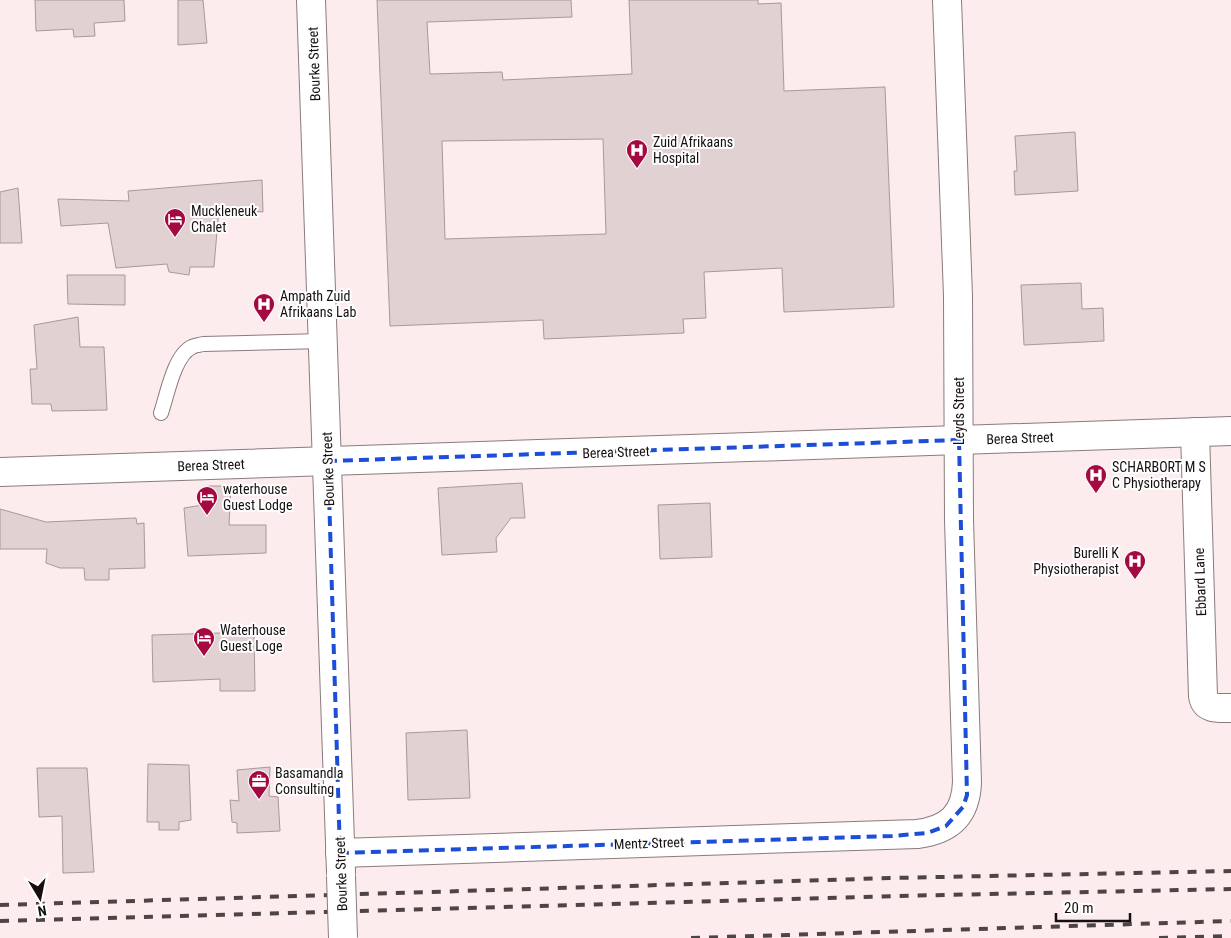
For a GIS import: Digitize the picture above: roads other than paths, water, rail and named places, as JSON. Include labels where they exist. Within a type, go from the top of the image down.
[{"type":"street","name":"Bourke Street","points":[[311,0],[343,938]]},
{"type":"street","name":"Leyds Street","points":[[947,0],[958,296],[959,520],[967,782],[966,800],[954,819]]},
{"type":"street","name":"Berea Street","points":[[0,472],[1231,431]]},
{"type":"street","name":"Ebbard Lane","points":[[1195,432],[1203,696],[1208,706],[1231,708]]},
{"type":"street","name":"Mentz Street","points":[[340,865],[892,836],[933,832],[946,826],[954,819]]},
{"type":"lane","points":[[161,413],[176,365],[191,347],[203,344],[323,341]]},
{"type":"railway","points":[[0,905],[892,878],[1231,871]]},
{"type":"railway","points":[[0,921],[896,896],[1231,889]]},
{"type":"railway","points":[[691,938],[1231,921]]},
{"type":"railway","points":[[1159,938],[1231,936]]},
{"type":"place","name":"Zuid Afrikaans Hospital","points":[[637,169]]},
{"type":"place","name":"Muckleneuk Chalet","points":[[175,238]]},
{"type":"place","name":"Ampath Zuid Afrikaans Lab","points":[[264,323]]},
{"type":"place","name":"SCHARBORT M S C Physiotherapy","points":[[1096,494]]},
{"type":"place","name":"waterhouse Guest Lodge","points":[[207,516]]},
{"type":"place","name":"Burelli K Physiotherapist","points":[[1135,580]]},
{"type":"place","name":"Waterhouse Guest Loge","points":[[204,657]]},
{"type":"place","name":"Basamandla Consulting","points":[[259,800]]}]
